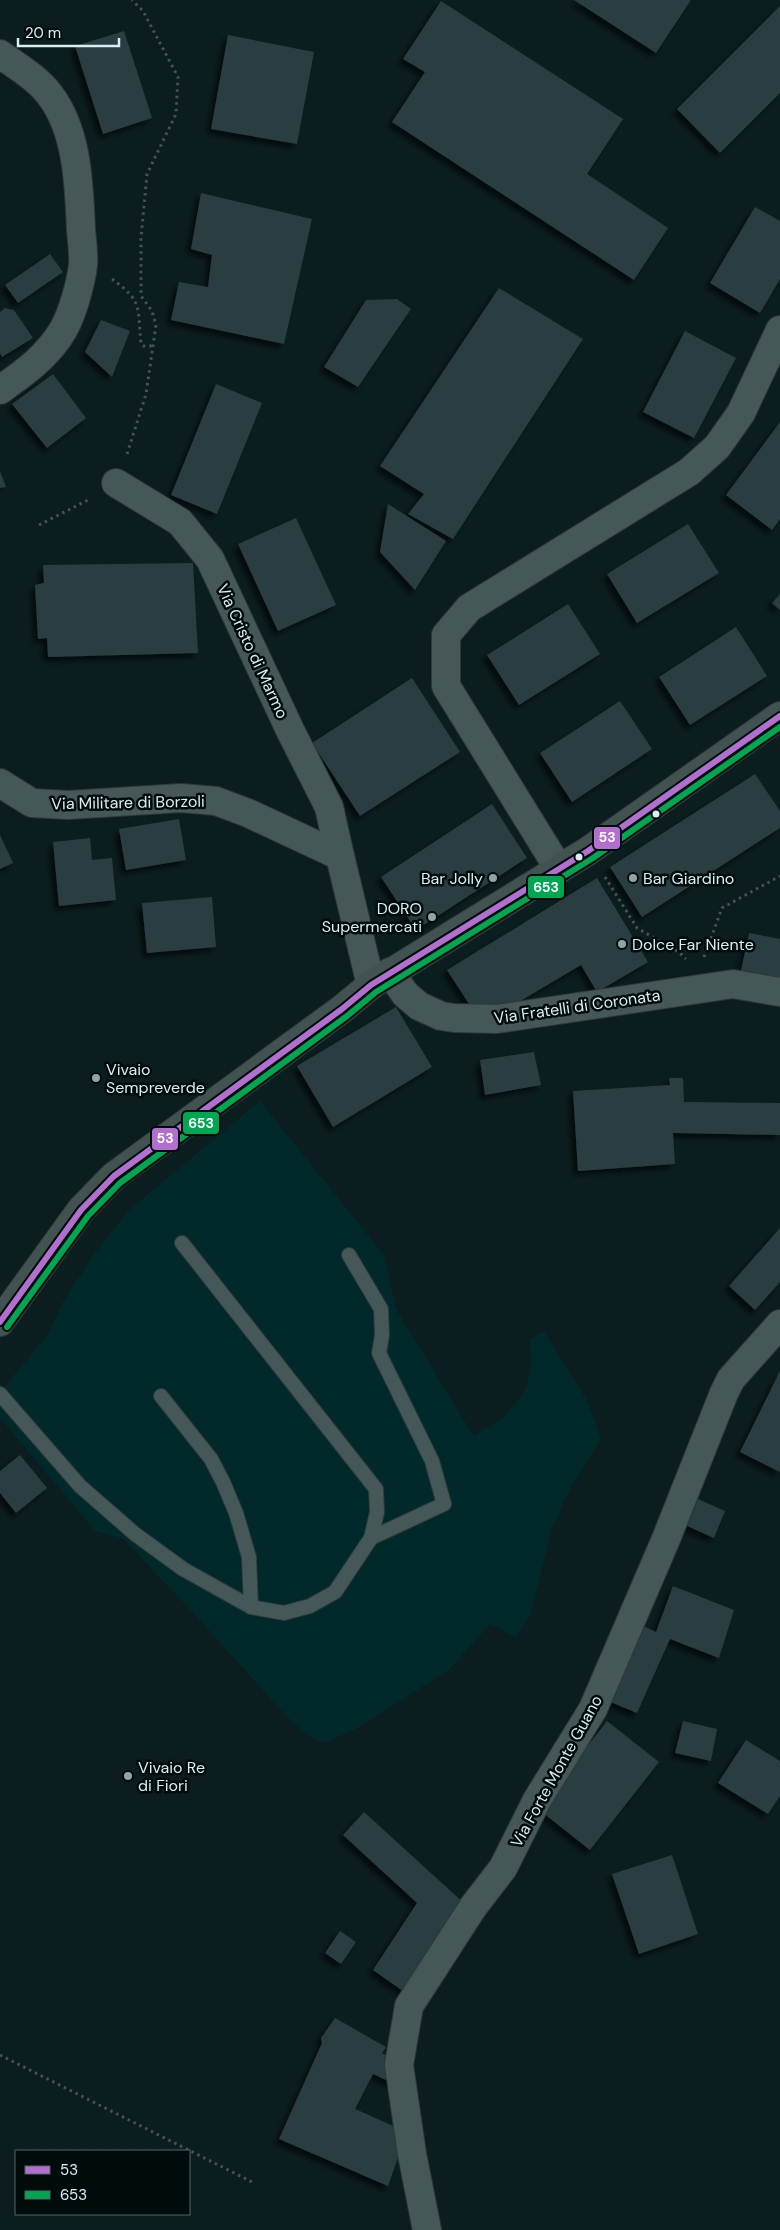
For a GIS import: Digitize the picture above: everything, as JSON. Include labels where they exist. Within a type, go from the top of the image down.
[{"type":"main road","points":[[0,1322],[81,1210],[114,1176],[380,979],[588,851],[780,716]]},
{"type":"street","points":[[0,54],[39,81],[62,114],[76,163],[83,264],[65,328],[51,348],[26,372],[0,390]]},
{"type":"street","points":[[559,869],[446,686],[446,635],[469,608],[689,472],[718,447],[741,413],[780,330]]},
{"type":"street","name":"Via Cristo di Marmo","points":[[116,483],[180,522],[210,559],[290,730],[329,807],[340,856],[380,979]]},
{"type":"street","name":"Via Militare di Borzoli","points":[[0,783],[32,803],[68,805],[181,798],[216,801],[248,813],[340,856]]},
{"type":"street","name":"Via Fratelli di Coronata","points":[[380,979],[405,994],[419,1006],[441,1016],[454,1018],[497,1019],[700,979],[780,992]]},
{"type":"street","name":"Via Forte Monte Guano","points":[[426,2230],[412,2154],[399,2065],[410,2006],[473,1907],[503,1868],[537,1800],[593,1708],[666,1539],[724,1393],[732,1379],[780,1324]]},
{"type":"lane","points":[[0,1394],[80,1486],[134,1534],[183,1569],[251,1607],[284,1613],[310,1606],[335,1592],[371,1538],[377,1512],[376,1489],[182,1244]]},
{"type":"lane","points":[[349,1255],[381,1309],[382,1336],[379,1353],[432,1461],[444,1504],[371,1538]]},
{"type":"lane","points":[[161,1396],[211,1459],[224,1482],[236,1513],[249,1557],[251,1607]]},
{"type":"path","points":[[39,525],[74,509],[116,483],[146,394],[156,325],[152,311],[141,296],[141,238],[147,174],[176,114],[178,77],[143,11],[132,0]]},
{"type":"path","points":[[83,264],[112,279],[136,300],[141,344],[143,346],[153,346]]},
{"type":"path","points":[[588,851],[637,928],[679,952],[700,979]]},
{"type":"path","points":[[700,979],[722,908],[780,876]]},
{"type":"path","points":[[0,2055],[187,2150]]},
{"type":"path","points":[[190,2151],[254,2184]]},
{"type":"shaded area","points":[[260,1101],[384,1255],[396,1309],[474,1436],[505,1416],[526,1389],[531,1360],[529,1339],[544,1331],[587,1400],[601,1439],[573,1483],[552,1528],[530,1615],[516,1638],[490,1624],[449,1670],[354,1730],[324,1743],[308,1736],[286,1716],[123,1539],[95,1531],[0,1418],[0,1392],[48,1334],[62,1303],[96,1251],[130,1209]]},
{"type":"building","points":[[574,0],[691,0],[656,53]]},
{"type":"building","points":[[441,1],[623,119],[587,174],[668,228],[634,280],[392,122],[425,72],[403,59]]},
{"type":"building","points":[[780,6],[780,93],[720,153],[677,109]]},
{"type":"building","points":[[124,31],[152,118],[103,134],[75,46]]},
{"type":"building","points":[[228,35],[314,52],[297,144],[211,129]]},
{"type":"building","points":[[201,193],[312,219],[284,344],[171,320],[179,282],[208,287],[212,255],[191,249]]},
{"type":"building","points":[[755,207],[780,221],[780,279],[760,313],[710,283]]},
{"type":"building","points":[[50,254],[63,272],[18,303],[5,285]]},
{"type":"building","points":[[499,288],[583,339],[453,539],[408,514],[424,494],[380,466]]},
{"type":"building","points":[[397,299],[411,309],[358,387],[324,367],[366,300]]},
{"type":"building","points":[[5,308],[14,310],[33,338],[2,357],[0,353],[0,312]]},
{"type":"building","points":[[101,320],[130,331],[112,377],[85,352]]},
{"type":"building","points":[[685,331],[736,358],[694,438],[643,412]]},
{"type":"building","points":[[53,374],[86,418],[47,448],[12,404]]},
{"type":"building","points":[[216,384],[262,403],[217,514],[171,495]]},
{"type":"building","points":[[780,422],[780,519],[772,530],[726,495]]},
{"type":"building","points":[[0,471],[6,487],[0,488]]},
{"type":"building","points":[[388,504],[446,541],[415,590],[380,552]]},
{"type":"building","points":[[296,518],[336,605],[278,631],[238,544]]},
{"type":"building","points":[[688,524],[719,573],[637,623],[607,574]]},
{"type":"building","points":[[193,563],[198,653],[48,657],[47,638],[38,639],[35,585],[44,583],[43,565]]},
{"type":"building","points":[[780,594],[780,610],[772,603]]},
{"type":"building","points":[[568,604],[600,654],[519,705],[487,655]]},
{"type":"building","points":[[736,627],[767,676],[690,725],[659,677]]},
{"type":"building","points":[[412,678],[460,752],[360,816],[312,743]]},
{"type":"building","points":[[620,701],[652,749],[572,802],[540,753]]},
{"type":"building","points":[[755,774],[780,811],[780,828],[642,917],[610,867]]},
{"type":"building","points":[[492,804],[527,858],[416,930],[381,877]]},
{"type":"building","points":[[179,819],[186,860],[126,870],[119,829]]},
{"type":"building","points":[[0,835],[13,863],[0,869]]},
{"type":"building","points":[[90,838],[92,860],[112,858],[116,900],[59,906],[53,842]]},
{"type":"building","points":[[597,878],[648,962],[597,992],[581,965],[517,1003],[471,1007],[447,970]]},
{"type":"building","points":[[212,897],[216,947],[147,953],[142,903]]},
{"type":"building","points":[[749,933],[780,939],[780,986],[739,980]]},
{"type":"building","points":[[396,1007],[432,1067],[333,1127],[297,1066]]},
{"type":"building","points":[[534,1052],[541,1085],[485,1095],[480,1060]]},
{"type":"building","points":[[669,1078],[683,1078],[684,1102],[780,1103],[780,1135],[673,1133],[675,1164],[578,1171],[573,1091],[670,1085]]},
{"type":"building","points":[[780,1228],[780,1282],[755,1310],[729,1286]]},
{"type":"building","points":[[780,1371],[780,1472],[740,1452]]},
{"type":"building","points":[[20,1455],[47,1488],[16,1513],[0,1493],[0,1471]]},
{"type":"building","points":[[698,1499],[725,1511],[714,1538],[687,1526]]},
{"type":"building","points":[[673,1586],[734,1610],[719,1658],[670,1639],[637,1713],[608,1701],[641,1625],[656,1632]]},
{"type":"building","points":[[607,1721],[659,1762],[590,1850],[538,1809]]},
{"type":"building","points":[[683,1721],[717,1729],[711,1761],[675,1753]]},
{"type":"building","points":[[746,1740],[780,1761],[780,1796],[768,1814],[718,1783]]},
{"type":"building","points":[[364,1812],[466,1905],[410,1996],[373,1970],[417,1903],[343,1835]]},
{"type":"building","points":[[672,1855],[698,1934],[639,1954],[612,1874]]},
{"type":"building","points":[[340,1931],[356,1942],[341,1964],[325,1953]]},
{"type":"building","points":[[335,2018],[386,2047],[382,2053],[397,2063],[397,2085],[373,2074],[355,2109],[407,2132],[388,2186],[279,2139],[322,2043],[321,2038]]},
{"type":"transit line","name":"53","points":[[0,1322],[81,1210],[114,1176],[342,1009],[371,985],[588,851],[780,716]]},
{"type":"transit line","name":"653","points":[[7,1327],[88,1216],[120,1183],[347,1016],[376,992],[593,858],[780,727]]},
{"type":"place","name":"Bar Jolly","points":[[493,878]]},
{"type":"place","name":"Bar Giardino","points":[[633,878]]},
{"type":"place","name":"DORO Supermercati","points":[[432,917]]},
{"type":"place","name":"Dolce Far Niente","points":[[622,944]]},
{"type":"place","name":"Vivaio Sempreverde","points":[[96,1078]]},
{"type":"place","name":"Vivaio Re di Fiori","points":[[128,1776]]}]
